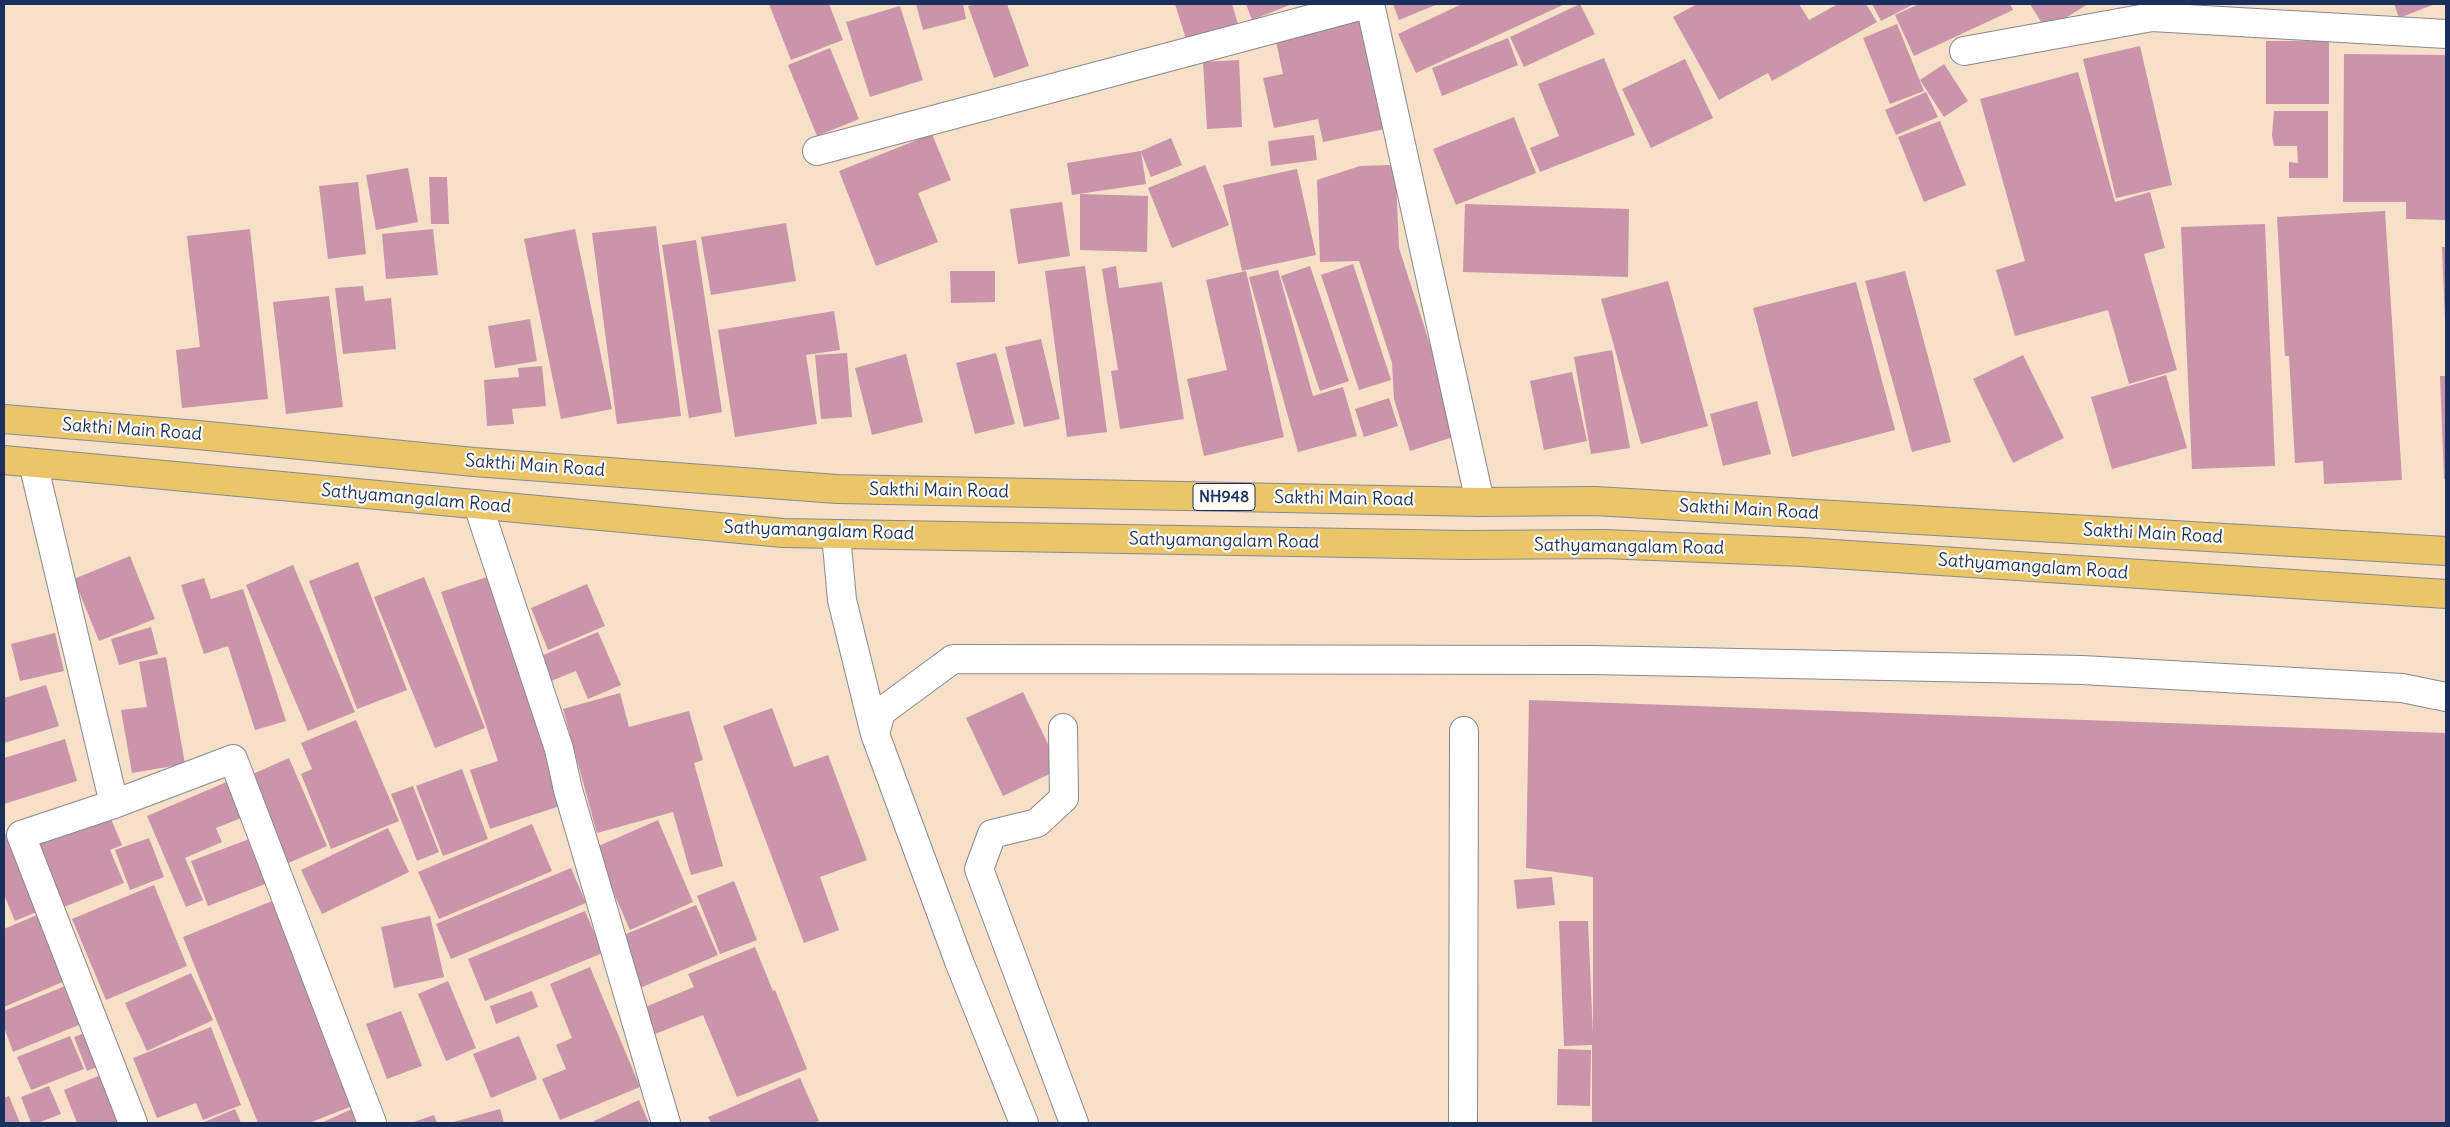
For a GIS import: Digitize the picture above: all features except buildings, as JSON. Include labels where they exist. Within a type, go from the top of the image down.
[{"type":"highway","name":"Sakthi Main Road","points":[[6,416],[474,462],[837,489],[1480,502],[1594,501],[2446,551]]},
{"type":"highway","name":"Sathyamangalam Road","points":[[4,460],[783,533],[1446,545],[1603,544],[1803,552],[2446,594]]},
{"type":"street","points":[[817,151],[1369,4],[1480,502]]},
{"type":"street","points":[[1964,51],[2152,17],[2446,34]]},
{"type":"street","points":[[33,463],[114,804]]},
{"type":"street","points":[[478,505],[559,748],[568,790],[666,1123]]},
{"type":"street","points":[[836,534],[842,600],[878,723],[960,964],[1024,1123]]},
{"type":"street","points":[[878,723],[953,659],[1592,660],[2072,670],[2402,688],[2446,697]]},
{"type":"street","points":[[1063,728],[1064,798],[1037,823],[992,834],[979,869],[1074,1123]]},
{"type":"street","points":[[1463,1123],[1464,731]]},
{"type":"street","points":[[133,1123],[21,835],[114,804],[233,759],[372,1123]]}]
